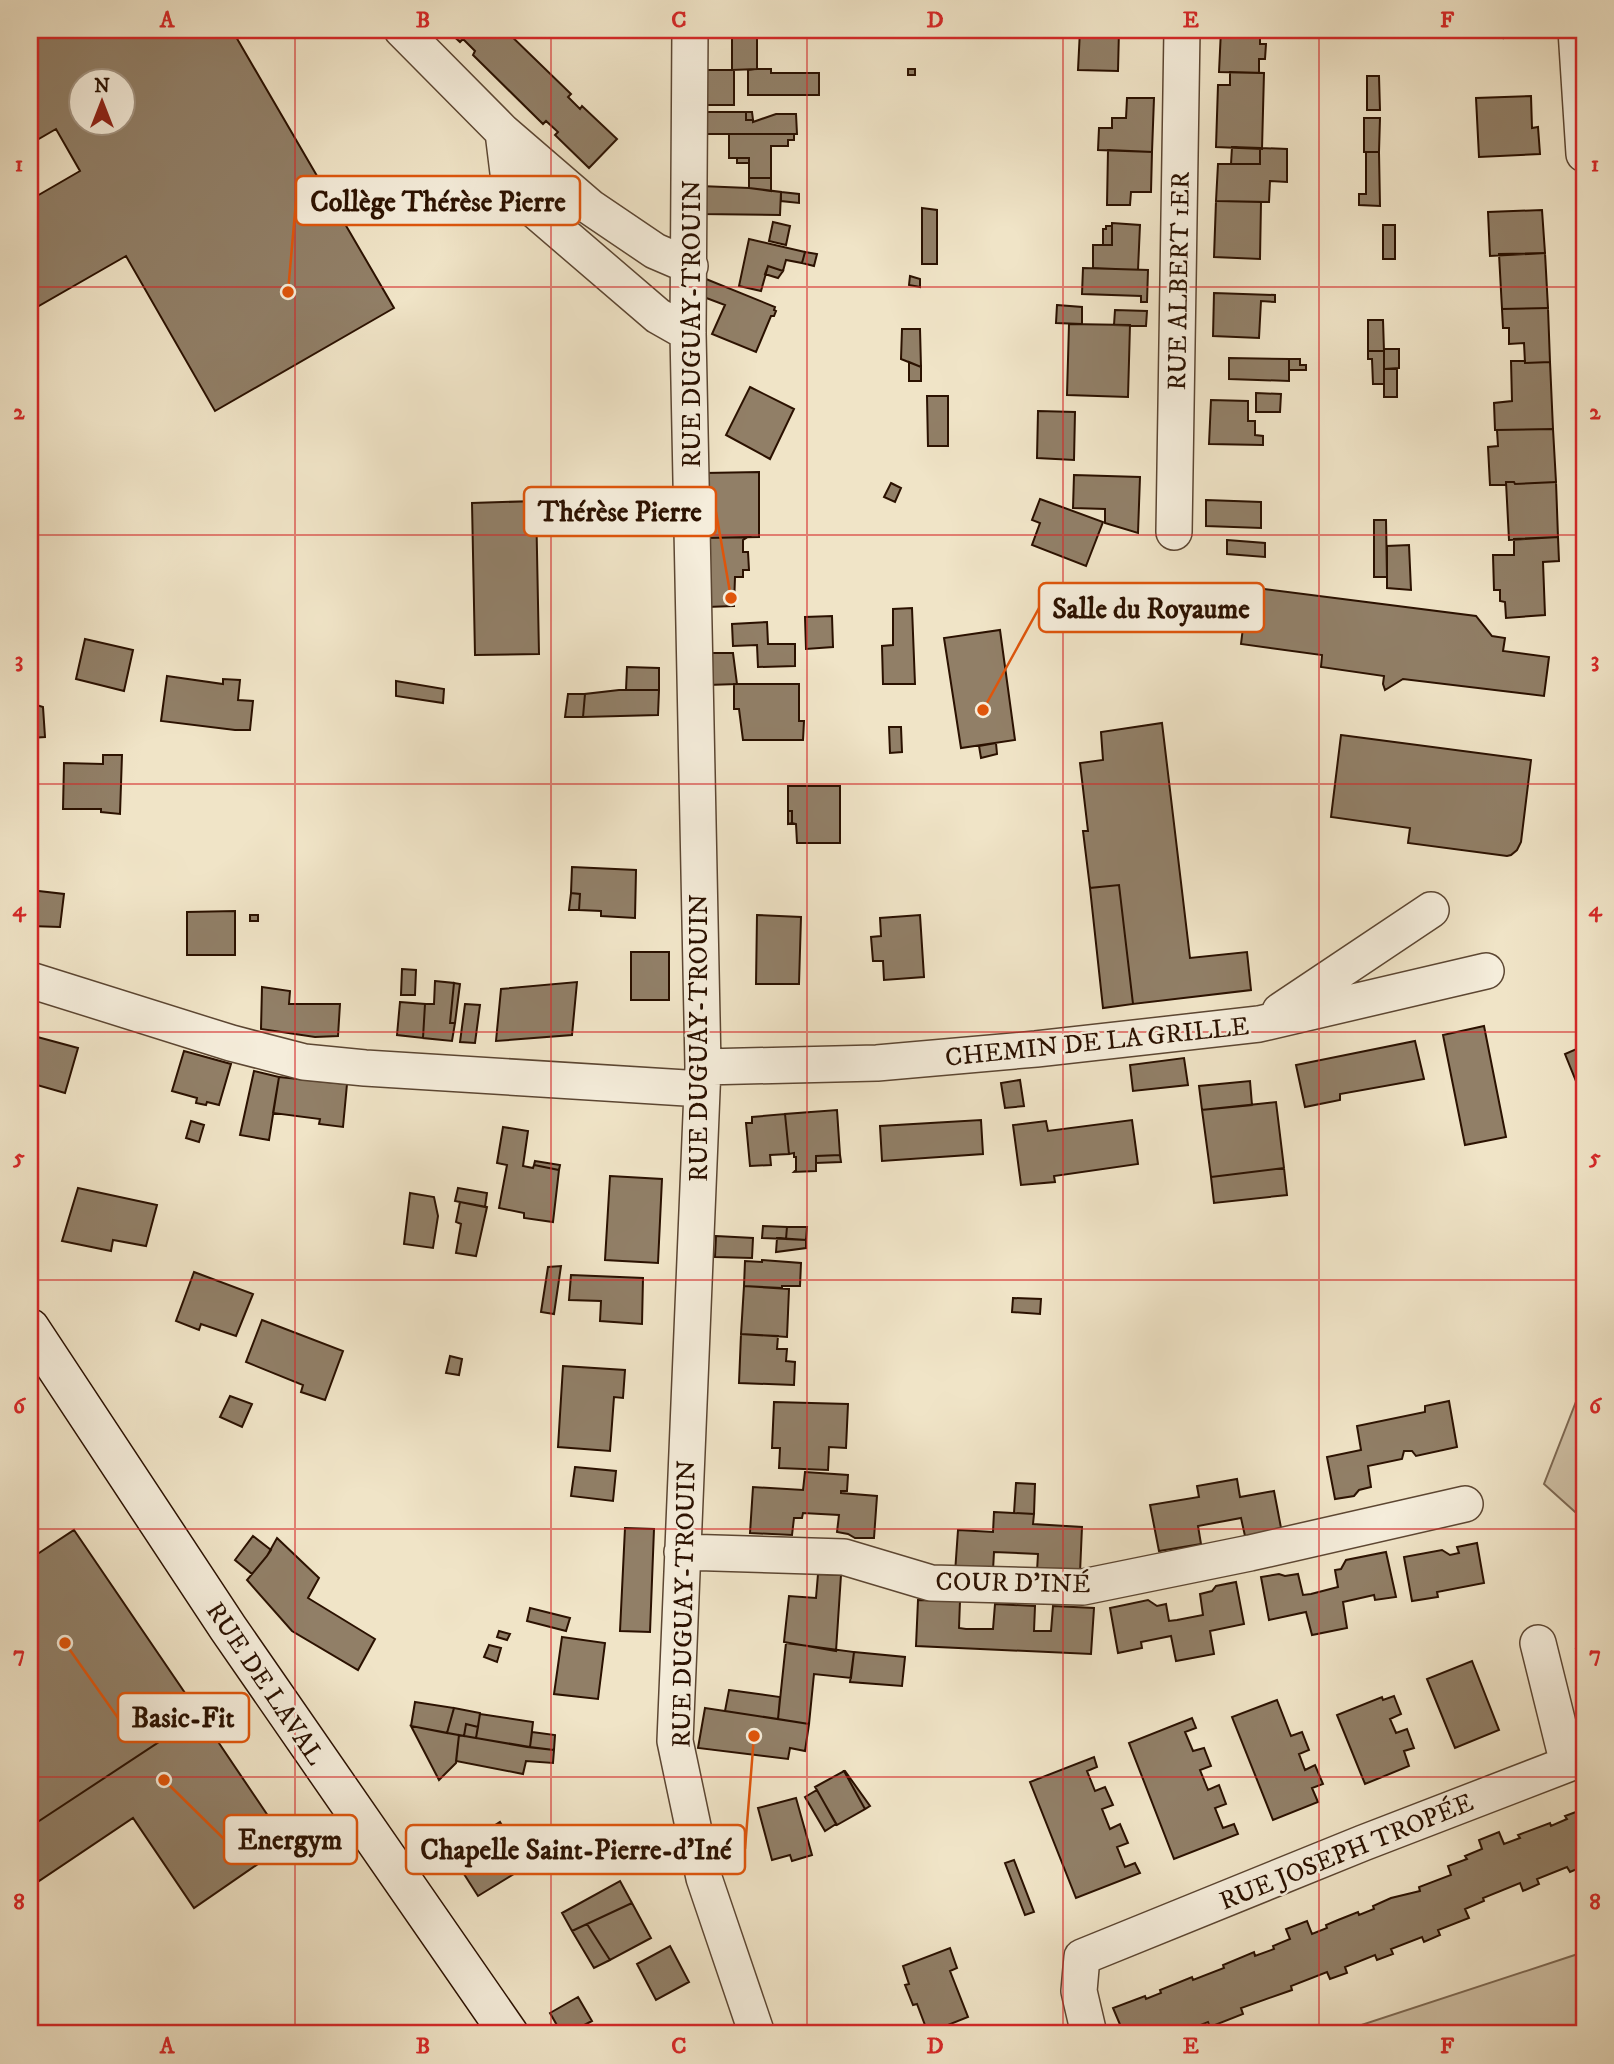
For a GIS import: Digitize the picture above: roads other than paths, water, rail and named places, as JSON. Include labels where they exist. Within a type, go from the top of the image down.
[{"type":"street","points":[[402,30],[503,132],[590,207],[655,251],[690,266]]},
{"type":"street","name":"RUE DUGUAY-TROUIN","points":[[690,30],[688,333],[702,1078],[675,1741],[704,1878],[757,2034]]},
{"type":"street","name":"RUE ALBERT 1ER","points":[[1174,532],[1182,30]]},
{"type":"street","points":[[1576,30],[1584,154]]},
{"type":"street","points":[[503,132],[510,189],[659,316],[688,333]]},
{"type":"street","points":[[1259,1024],[1431,910]]},
{"type":"street","name":"CHEMIN DE LA GRILLE","points":[[30,980],[231,1043],[304,1062],[365,1068],[702,1078],[1036,1049],[1259,1024],[1486,971]]},
{"type":"street","name":"RUE DE LAVAL","points":[[30,1328],[228,1628],[509,2034]]},
{"type":"street","name":"COUR D'INÉ","points":[[682,1552],[844,1557],[931,1583],[1083,1587],[1237,1556],[1465,1504]]},
{"type":"street","name":"RUE JOSEPH TROPÉE","points":[[1089,2034],[1079,1991],[1082,1957],[1363,1843],[1568,1764],[1538,1643]]},
{"type":"place","name":"Collège Thérèse Pierre","points":[[288,292]]},
{"type":"place","name":"Thérèse Pierre","points":[[731,598]]},
{"type":"place","name":"Salle du Royaume","points":[[983,710]]},
{"type":"place","name":"Basic-Fit","points":[[65,1643]]},
{"type":"place","name":"Chapelle Saint-Pierre-d'Iné","points":[[754,1736]]},
{"type":"place","name":"Energym","points":[[164,1780]]}]
